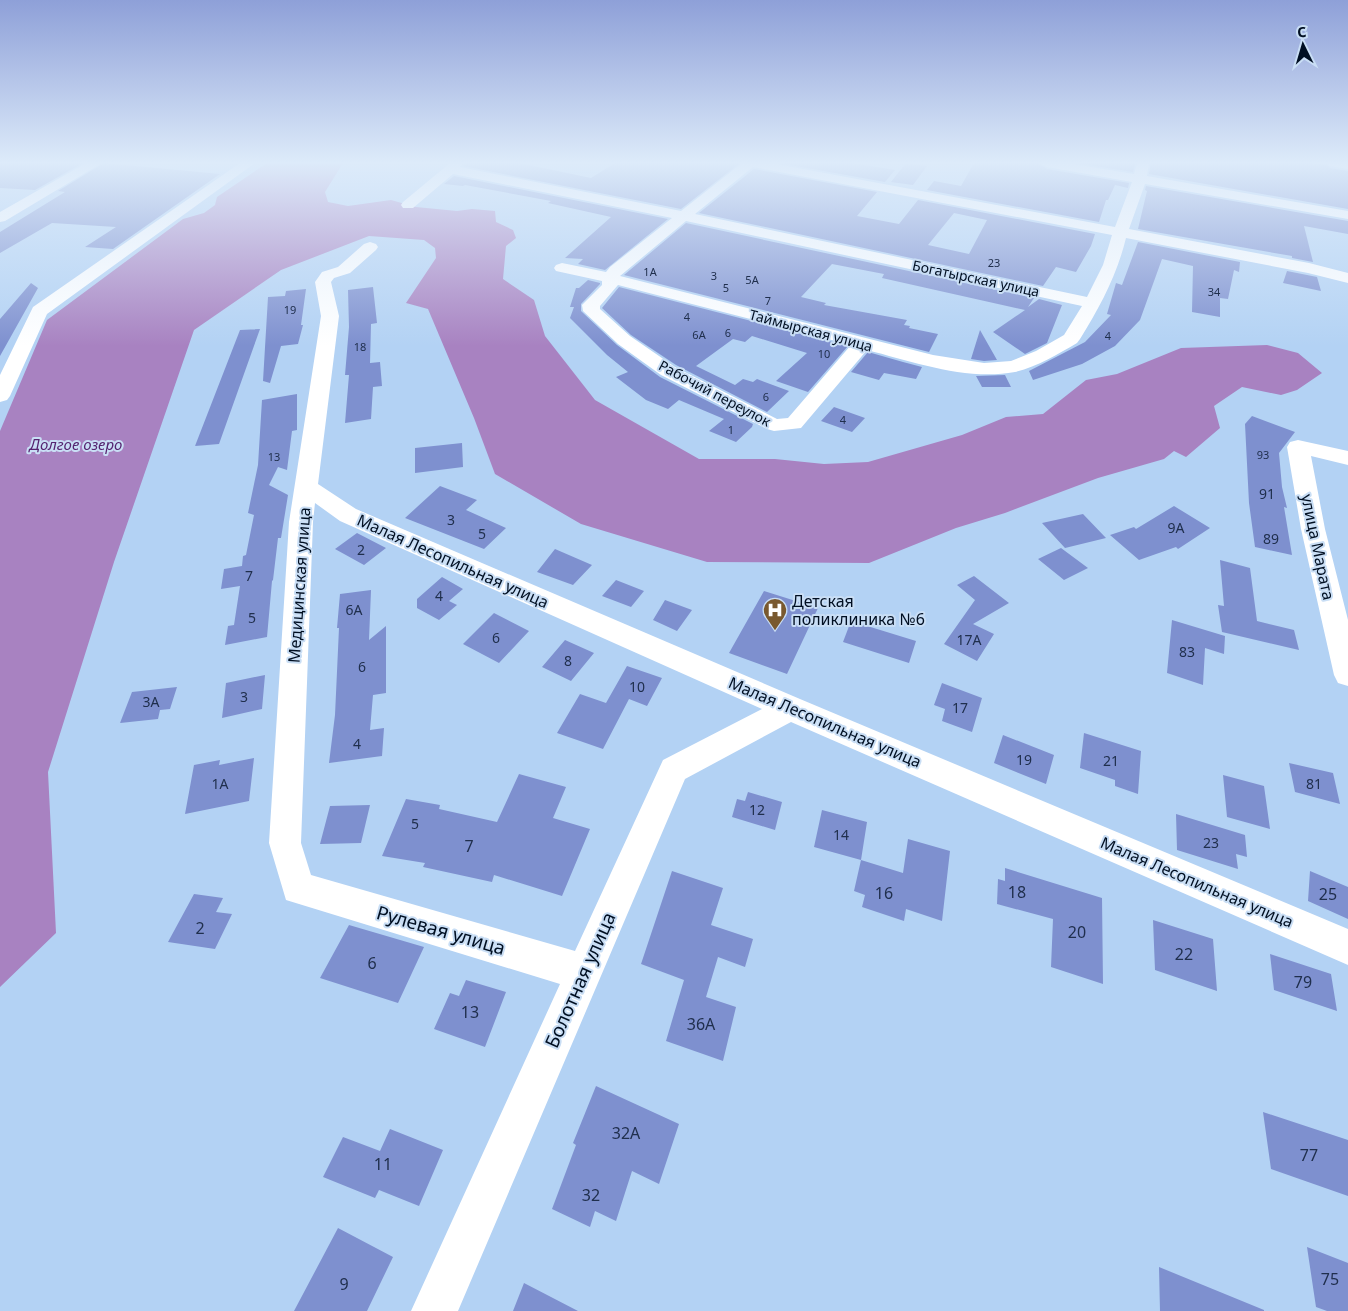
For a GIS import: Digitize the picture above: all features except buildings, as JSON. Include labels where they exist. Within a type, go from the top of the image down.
[{"type":"street","points":[[0,396],[39,311],[162,224]]},
{"type":"street","name":"Рабочий переулок","points":[[673,224],[616,270],[610,278],[610,286],[592,305],[592,311],[618,334],[668,371],[774,425],[794,424],[862,344]]},
{"type":"street","name":"Богатырская улица","points":[[721,224],[1092,303]]},
{"type":"street","points":[[1074,224],[1308,268],[1348,278]]},
{"type":"street","name":"Таймырская улица","points":[[562,268],[610,278],[933,361],[984,369],[1014,366],[1043,355],[1070,339],[1092,303],[1111,265],[1123,224]]},
{"type":"street","name":"Медицинская улица","points":[[298,888],[285,843],[300,522],[330,316],[323,282],[328,275],[344,270],[370,247]]},
{"type":"street","name":"улица Марата","points":[[1348,458],[1298,447],[1313,530],[1348,675]]},
{"type":"street","name":"Малая Лесопильная улица","points":[[306,488],[348,515],[790,708],[1348,947]]},
{"type":"street","name":"Болотная улица","points":[[434,1311],[674,770],[790,708]]},
{"type":"street","name":"Рулевая улица","points":[[298,888],[583,972]]},
{"type":"water","name":"Долгое озеро","points":[[176,224],[501,224],[513,230],[516,238],[506,246],[503,279],[534,300],[545,336],[595,400],[699,459],[775,459],[824,464],[868,462],[962,435],[1006,417],[1043,414],[1086,380],[1117,374],[1181,348],[1267,345],[1298,353],[1322,373],[1297,390],[1281,395],[1242,387],[1214,406],[1220,428],[1186,457],[1174,451],[1164,459],[1098,478],[1005,513],[956,528],[869,563],[707,562],[581,524],[495,474],[474,418],[428,309],[406,303],[436,258],[435,248],[424,240],[369,236],[281,270],[194,330],[114,562],[48,772],[56,933],[0,987],[0,431],[47,320]]},
{"type":"place","name":"Детская поликлиника №6","points":[[775,631]]}]
